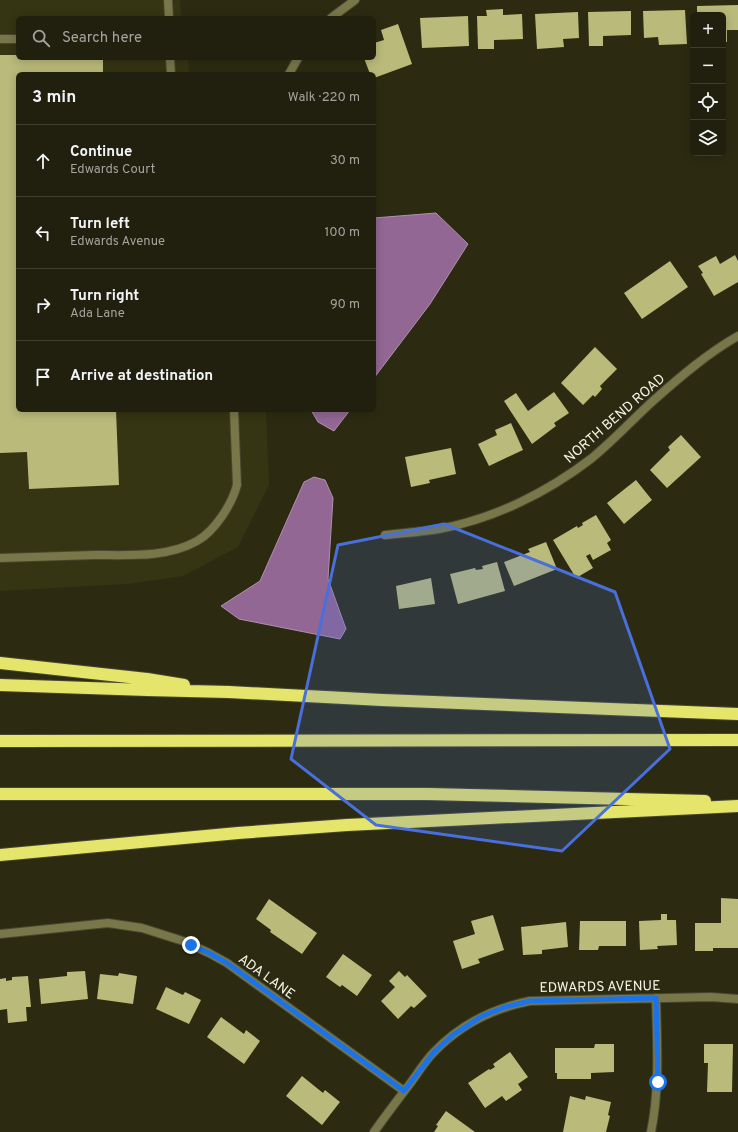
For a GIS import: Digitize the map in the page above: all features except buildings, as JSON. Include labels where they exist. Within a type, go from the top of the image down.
[{"type":"highway","points":[[0,663],[147,679],[229,692]]},
{"type":"highway","points":[[0,685],[229,692],[382,700],[738,714]]},
{"type":"highway","points":[[0,741],[738,740]]},
{"type":"highway","points":[[0,794],[428,794],[738,802]]},
{"type":"highway","points":[[0,855],[238,833],[348,825],[738,806]]},
{"type":"street","points":[[168,0],[168,16]]},
{"type":"street","points":[[334,16],[355,0]]},
{"type":"street","points":[[0,39],[16,39]]},
{"type":"street","points":[[170,60],[171,72]]},
{"type":"street","points":[[290,72],[297,60]]},
{"type":"street","name":"NORTH BEND ROAD","points":[[385,535],[439,529],[464,523],[488,515],[535,495],[592,457],[655,399],[707,355],[738,336]]},
{"type":"street","points":[[0,558],[145,554],[175,551],[198,541],[214,527],[234,496],[237,485],[234,412]]},
{"type":"street","name":"ADA LANE","points":[[0,934],[108,923],[142,928],[183,941],[204,950],[227,963],[404,1091]]},
{"type":"street","name":"EDWARDS AVENUE","points":[[374,1132],[434,1052],[449,1038],[467,1025],[482,1016],[505,1007],[530,1001],[711,997],[738,999]]},
{"type":"street","points":[[652,1132],[658,1082],[656,998]]},
{"type":"highlighted area","points":[[444,524],[615,592],[670,749],[562,851],[376,825],[291,759],[338,545]]},
{"type":"shaded area","points":[[0,0],[180,0],[181,16],[16,16],[16,60],[188,60],[189,72],[16,72],[16,412],[266,412],[269,485],[238,547],[183,576],[128,584],[0,591]]},
{"type":"shaded area","points":[[436,213],[468,244],[430,304],[376,375],[376,218]]},
{"type":"shaded area","points":[[312,412],[348,412],[334,431],[318,422]]},
{"type":"shaded area","points":[[314,477],[325,480],[333,498],[328,579],[346,629],[340,639],[239,619],[221,606],[260,581],[304,482]]},
{"type":"route","points":[[191,945],[199,947],[227,963],[404,1091],[434,1052],[467,1025],[482,1016],[505,1007],[530,1001],[656,998],[658,1082]]}]
